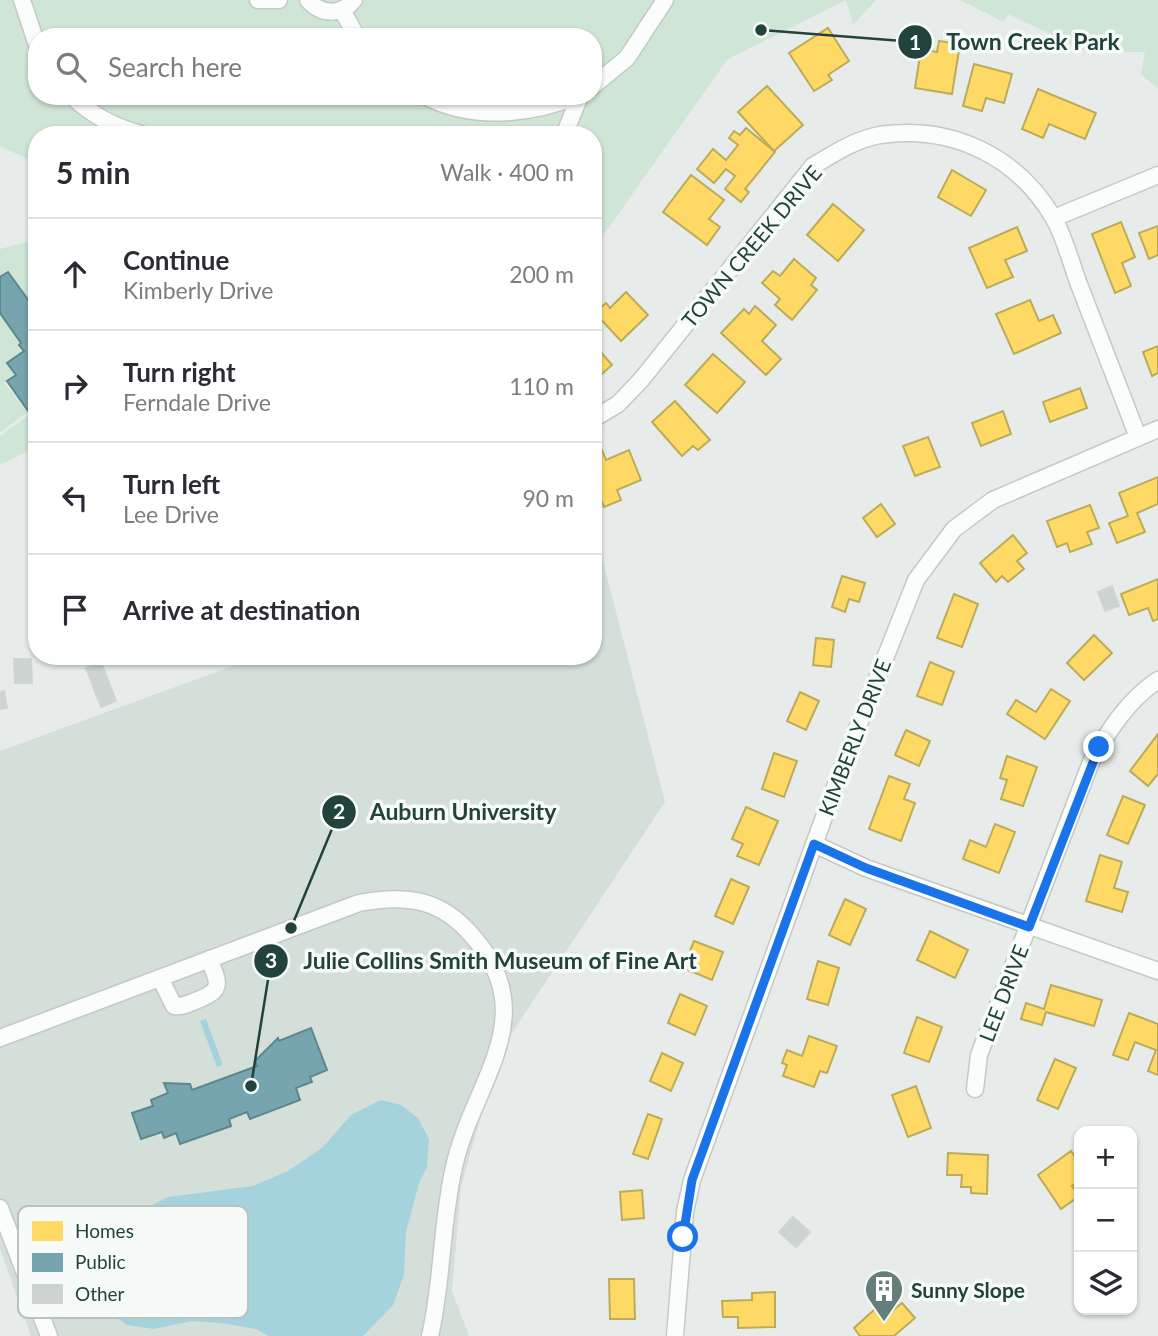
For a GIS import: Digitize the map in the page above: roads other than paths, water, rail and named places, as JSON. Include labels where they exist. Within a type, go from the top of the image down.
[{"type":"street","points":[[22,0],[31,28]]},
{"type":"street","points":[[258,0],[279,0]]},
{"type":"street","points":[[309,0],[322,11],[348,5],[354,28]]},
{"type":"street","points":[[602,79],[627,58],[665,0]]},
{"type":"street","points":[[82,105],[106,121],[120,126]]},
{"type":"street","points":[[449,105],[491,113],[554,105]]},
{"type":"street","points":[[567,126],[576,105]]},
{"type":"street","name":"TOWN CREEK DRIVE","points":[[602,414],[618,404],[641,380],[813,166],[842,148],[878,135],[924,133],[958,139],[997,157],[1030,186],[1054,218],[1138,437]]},
{"type":"street","points":[[1054,218],[1158,175]]},
{"type":"street","name":"KIMBERLY DRIVE","points":[[675,1336],[685,1212],[692,1180],[902,609],[934,553],[966,518],[993,500],[1158,429]]},
{"type":"street","name":"LEE DRIVE","points":[[975,1089],[979,1055],[1091,762],[1107,733],[1128,707],[1158,680]]},
{"type":"street","points":[[814,844],[866,868],[1158,971]]},
{"type":"street","points":[[0,1038],[359,903],[412,898],[442,908],[483,947],[503,999],[504,1026],[498,1054],[454,1164],[445,1208],[440,1288],[430,1336]]},
{"type":"street","points":[[160,978],[167,998],[174,1006],[181,1007],[212,995],[217,989],[218,979],[209,960]]},
{"type":"street","points":[[0,1208],[18,1255]]},
{"type":"street","points":[[42,1318],[49,1336]]},
{"type":"water","points":[[206,1019],[223,1065],[217,1067],[200,1021]]},
{"type":"water","points":[[381,1100],[401,1105],[418,1118],[429,1139],[427,1167],[419,1183],[406,1232],[404,1275],[393,1305],[363,1336],[268,1336],[256,1329],[192,1321],[154,1329],[127,1325],[117,1318],[248,1318],[248,1206],[150,1206],[168,1197],[253,1186],[288,1171],[322,1148],[351,1115]]},
{"type":"place","name":"Town Creek Park","points":[[761,30]]},
{"type":"place","name":"Auburn University","points":[[291,928]]},
{"type":"place","name":"Julie Collins Smith Museum of Fine Art","points":[[251,1086]]},
{"type":"place","name":"Sunny Slope","points":[[884,1323]]}]
